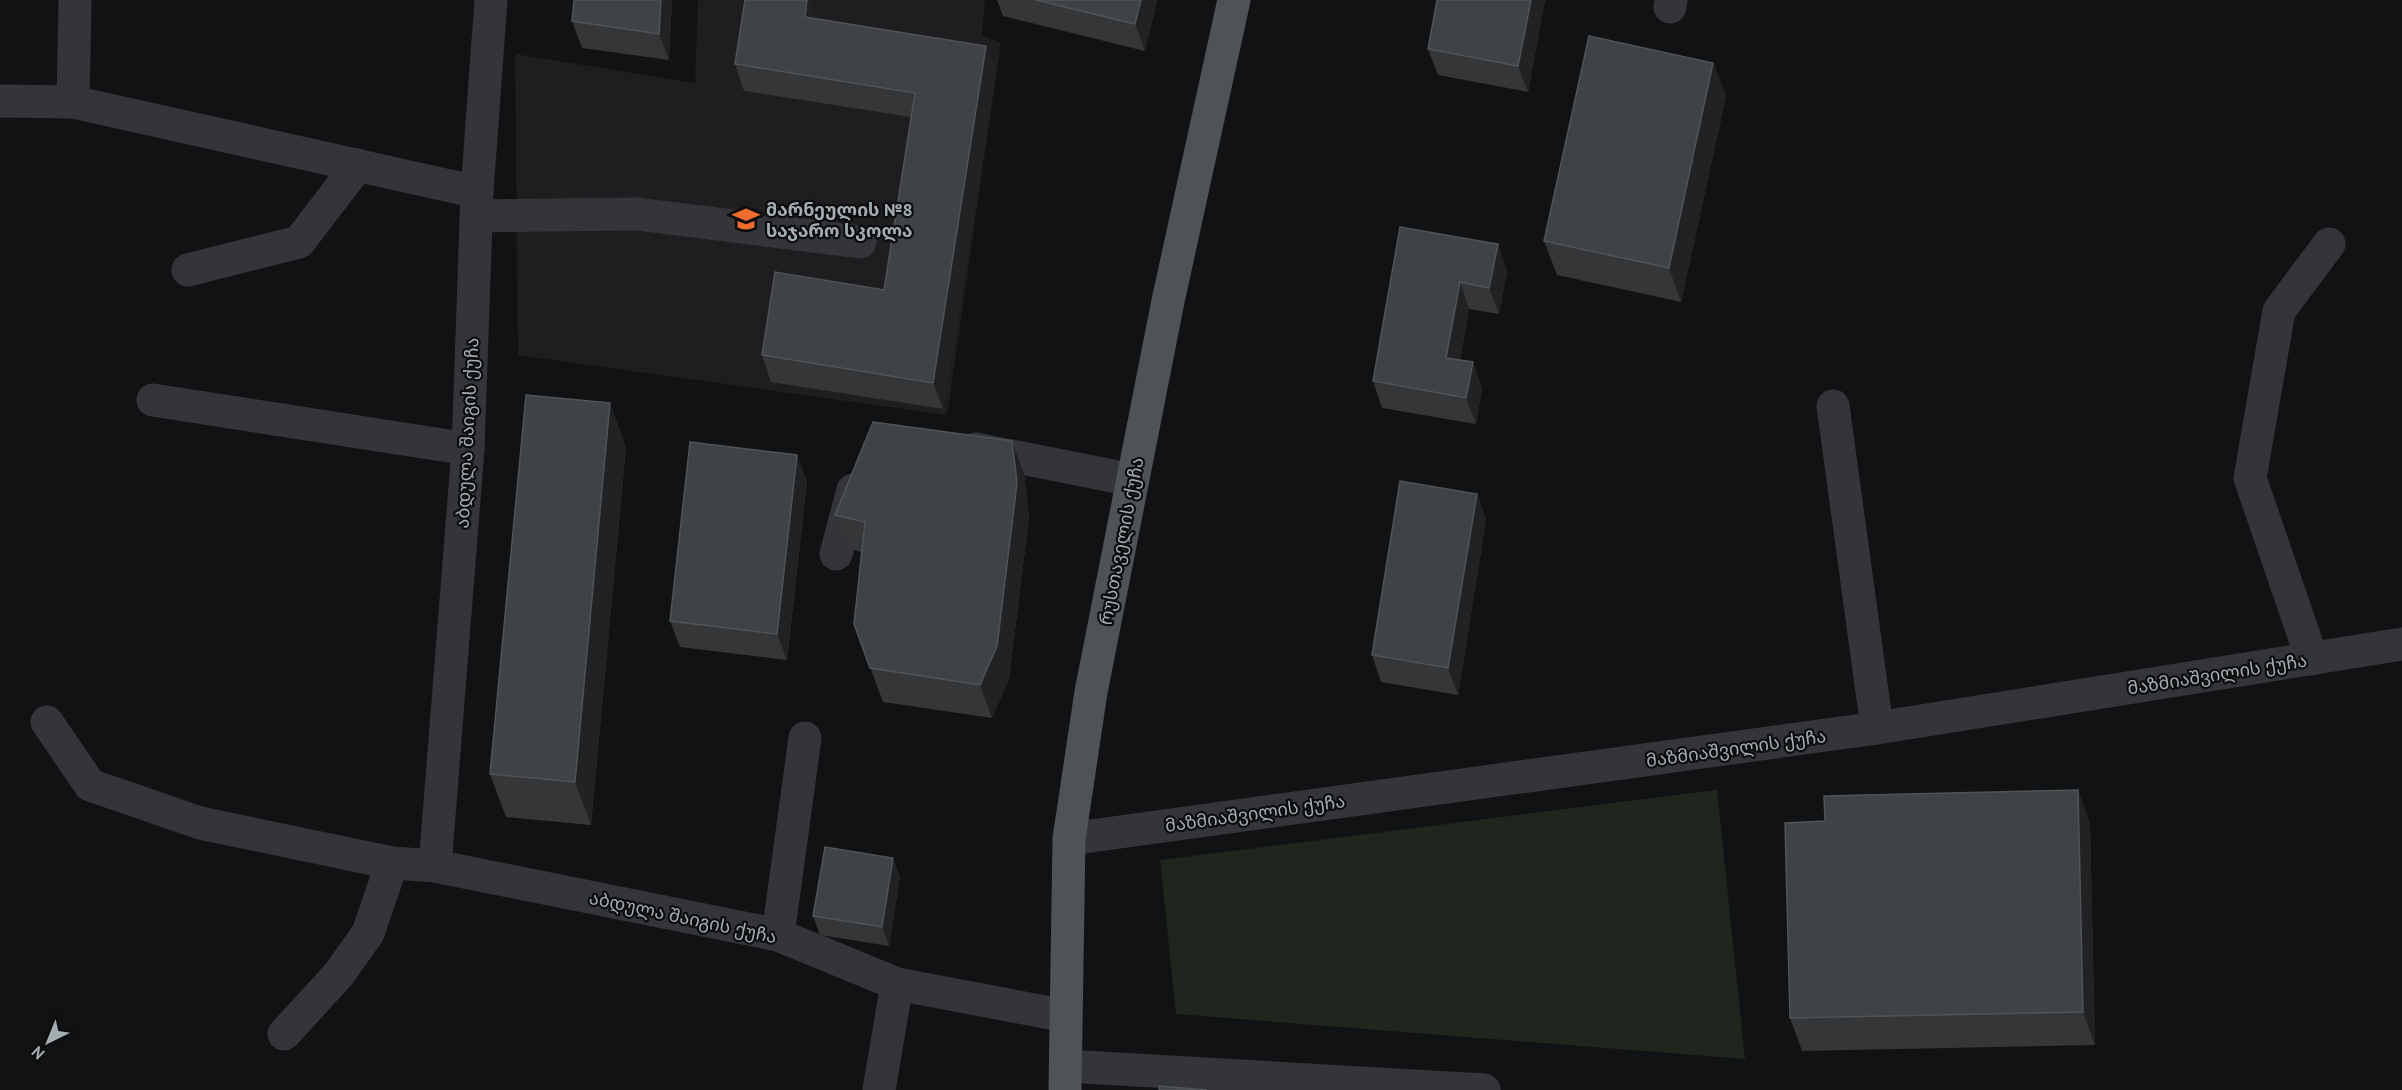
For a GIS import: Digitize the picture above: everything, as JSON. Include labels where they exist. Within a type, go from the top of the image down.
[{"type":"main road","name":"რუსთაველის ქუჩა","points":[[1066,1078],[1069,838],[1091,692],[1168,301],[1234,0]]},
{"type":"street","points":[[73,102],[75,0]]},
{"type":"street","name":"აბდულა შაიგის ქუჩა","points":[[435,866],[468,449],[477,204],[491,0]]},
{"type":"street","points":[[0,101],[73,102],[358,165],[477,204],[638,214],[860,242]]},
{"type":"street","points":[[188,270],[299,242],[358,165]]},
{"type":"street","points":[[2312,659],[2250,478],[2279,311],[2329,244]]},
{"type":"street","points":[[153,400],[468,449]]},
{"type":"street","points":[[1833,406],[1877,728]]},
{"type":"street","points":[[942,442],[1133,480]]},
{"type":"street","points":[[836,554],[861,463]]},
{"type":"street","name":"მაზმიაშვილის ქუჩა","points":[[1069,838],[1877,728],[2402,644]]},
{"type":"street","name":"აბდულა შაიგის ქუჩა","points":[[47,722],[90,785],[200,823],[392,863],[435,866],[778,935],[897,984],[1066,1016]]},
{"type":"street","points":[[778,935],[805,738]]},
{"type":"street","points":[[284,1034],[339,974],[368,933],[392,863]]},
{"type":"street","points":[[879,1090],[897,984]]},
{"type":"street","points":[[1066,1078],[1484,1090]]},
{"type":"shaded area","name":"მარნეულის №8 საჯარო სკოლა","points":[[698,0],[985,0],[982,36],[1001,42],[947,415],[518,355],[515,54],[695,83]]},
{"type":"shaded area","points":[[1717,790],[1745,1059],[1176,1014],[1160,860]]},
{"type":"building","points":[[574,0],[661,0],[659,34],[572,21]]},
{"type":"building","points":[[745,0],[807,0],[805,17],[986,46],[933,383],[762,355],[775,272],[884,290],[915,93],[735,64]]},
{"type":"building","points":[[1036,0],[1141,0],[1135,24]]},
{"type":"building","points":[[1437,0],[1531,0],[1518,66],[1428,49]]},
{"type":"building","points":[[1589,36],[1713,63],[1669,268],[1544,241]]},
{"type":"building","points":[[1400,227],[1498,244],[1489,288],[1460,282],[1446,358],[1473,362],[1466,398],[1373,381]]},
{"type":"building","points":[[526,395],[610,403],[575,782],[490,774]]},
{"type":"building","points":[[873,422],[1012,441],[1017,483],[997,646],[980,685],[870,668],[854,624],[865,522],[835,515]]},
{"type":"building","points":[[690,442],[797,455],[777,634],[670,621]]},
{"type":"building","points":[[1400,481],[1477,494],[1448,668],[1372,655]]},
{"type":"building","points":[[2078,790],[2083,1012],[1790,1018],[1785,823],[1825,821],[1824,796]]},
{"type":"building","points":[[825,847],[893,858],[882,927],[813,916]]},
{"type":"building","points":[[1159,1086],[1207,1090],[1159,1090]]},
{"type":"place","name":"მარნეულის №8 საჯარო სკოლა","points":[[746,219]]}]
